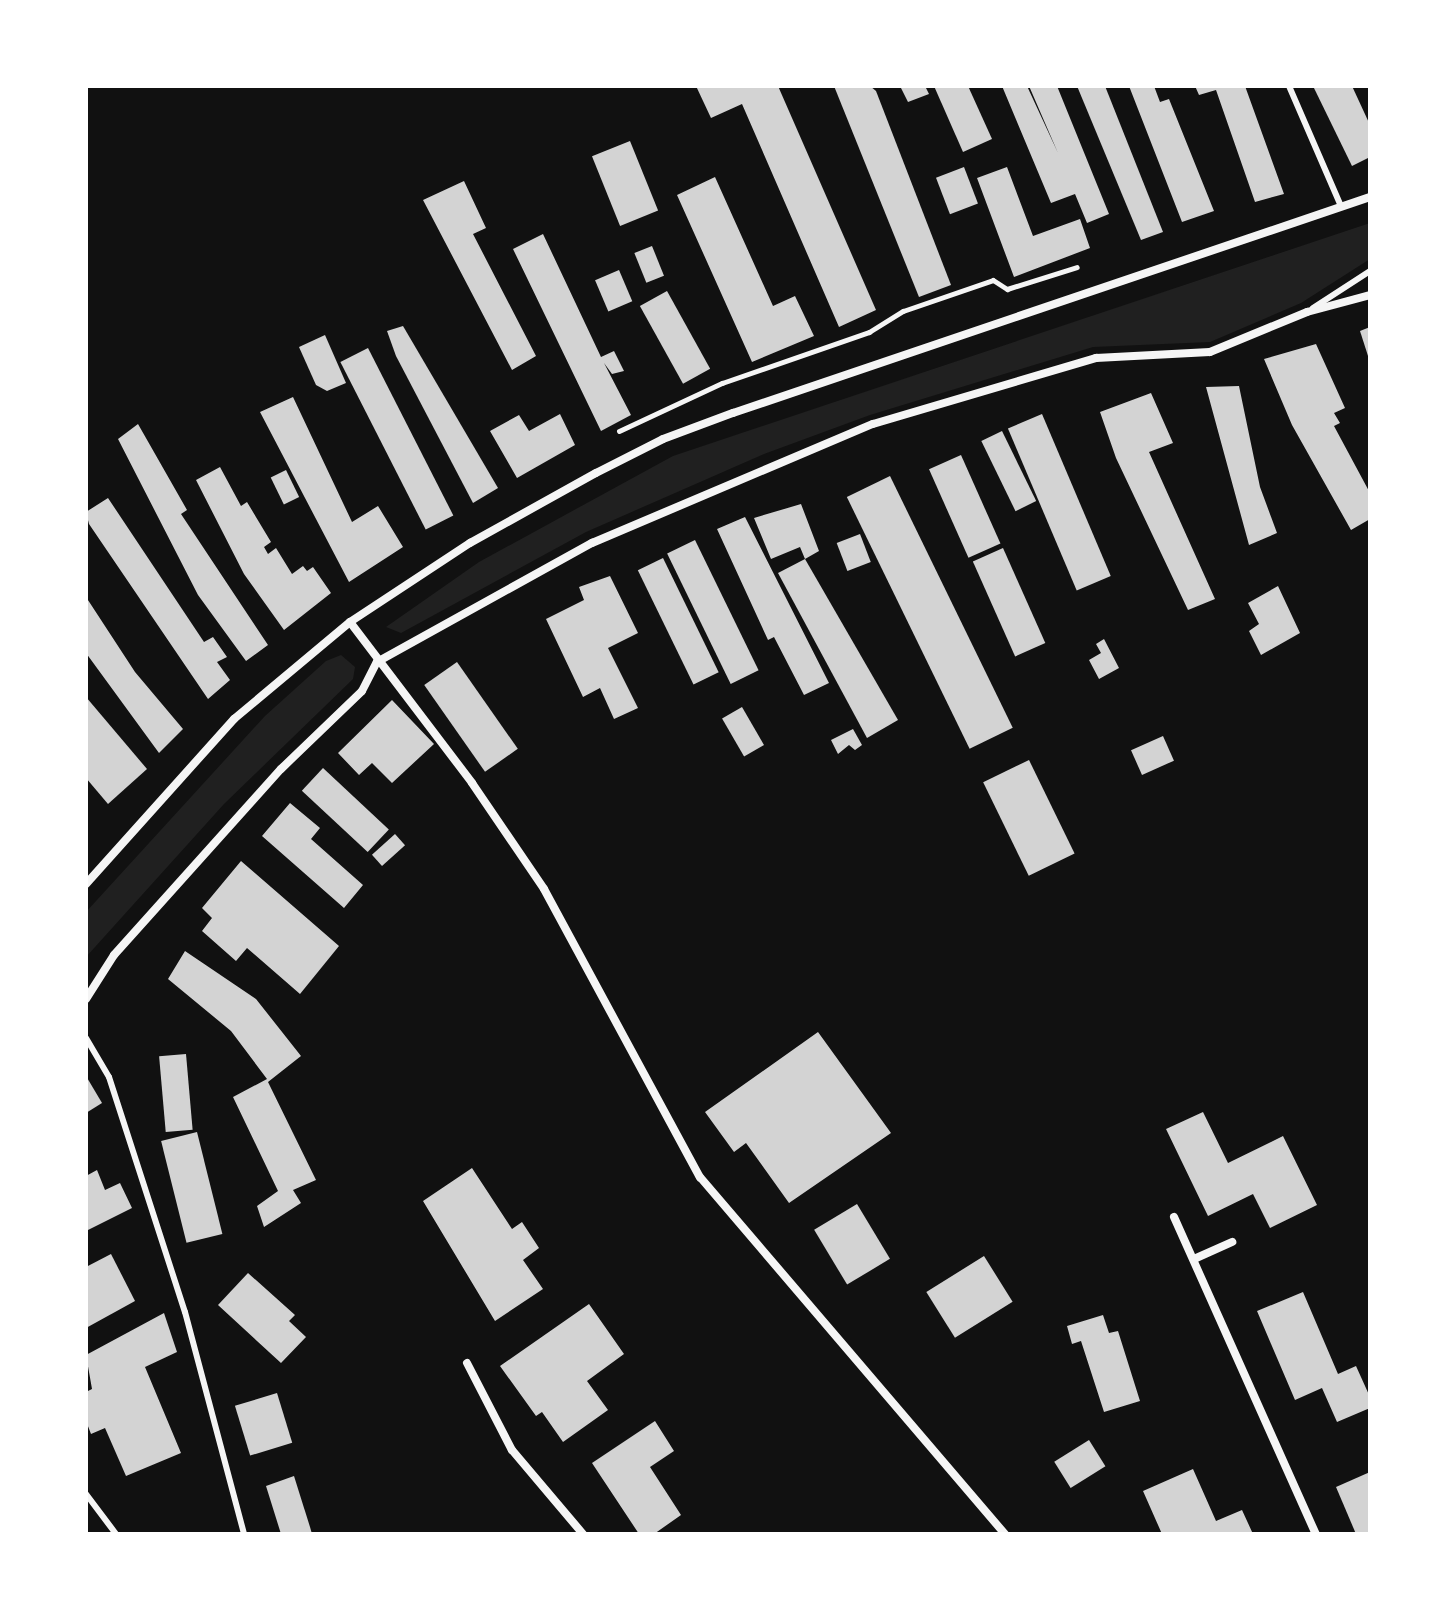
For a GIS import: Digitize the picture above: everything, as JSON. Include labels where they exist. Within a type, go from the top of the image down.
[{"type":"street","points":[[86,884],[234,719],[350,622],[470,543],[663,439],[1370,197]]},
{"type":"street","points":[[86,999],[114,955],[281,769],[362,691],[377,662],[592,543],[873,424],[1096,358],[1210,352],[1307,312],[1370,295]]},
{"type":"street","points":[[350,622],[377,662],[472,783],[544,889],[700,1177],[1005,1534]]},
{"type":"street","points":[[1174,1217],[1316,1534]]},
{"type":"street","points":[[1194,1259],[1232,1242]]},
{"type":"street","points":[[467,1363],[512,1450],[583,1534]]},
{"type":"lane","points":[[1289,86],[1341,206]]},
{"type":"lane","points":[[1307,312],[1370,271]]},
{"type":"lane","points":[[86,1038],[109,1077],[185,1312],[244,1534]]},
{"type":"lane","points":[[86,1494],[116,1534]]},
{"type":"shaded area","points":[[1370,223],[1370,259],[1301,303],[1210,342],[1093,347],[870,415],[764,454],[586,532],[401,633],[386,627],[479,562],[673,456]]},
{"type":"shaded area","points":[[341,655],[355,667],[353,679],[224,804],[86,957],[86,912],[265,716],[326,661]]},
{"type":"building","points":[[696,86],[778,86],[876,310],[839,327],[742,104],[711,118]]},
{"type":"building","points":[[834,86],[870,86],[876,91],[951,285],[919,297]]},
{"type":"building","points":[[900,86],[925,86],[929,94],[908,102]]},
{"type":"building","points":[[934,86],[968,86],[992,139],[963,152]]},
{"type":"building","points":[[1002,86],[1027,86],[1058,153],[1029,86],[1057,86],[1109,214],[1087,223],[1075,194],[1051,203]]},
{"type":"building","points":[[1077,86],[1105,86],[1163,232],[1141,240]]},
{"type":"building","points":[[1129,86],[1154,86],[1160,102],[1169,99],[1214,211],[1182,222]]},
{"type":"building","points":[[1195,86],[1245,86],[1284,194],[1255,202],[1216,90],[1199,95]]},
{"type":"building","points":[[1313,86],[1352,86],[1370,125],[1370,157],[1352,166]]},
{"type":"building","points":[[630,141],[658,211],[620,226],[592,156]]},
{"type":"building","points":[[964,167],[978,203],[950,214],[936,178]]},
{"type":"building","points":[[1007,167],[1033,236],[1080,219],[1090,248],[1014,277],[977,178]]},
{"type":"building","points":[[715,177],[773,306],[795,296],[814,336],[752,362],[677,195]]},
{"type":"building","points":[[464,181],[486,228],[473,234],[536,356],[512,370],[423,200]]},
{"type":"building","points":[[543,234],[601,357],[614,351],[624,371],[612,374],[604,363],[631,415],[601,431],[513,249]]},
{"type":"building","points":[[652,246],[664,276],[646,283],[634,253]]},
{"type":"building","points":[[619,270],[632,301],[608,311],[595,280]]},
{"type":"building","points":[[667,291],[710,369],[683,384],[640,306]]},
{"type":"building","points":[[403,326],[498,488],[473,503],[396,356],[387,331]]},
{"type":"building","points":[[1370,327],[1370,359],[1369,359],[1360,331]]},
{"type":"building","points":[[325,335],[346,383],[327,391],[316,385],[299,347]]},
{"type":"building","points":[[1316,344],[1345,408],[1334,413],[1340,423],[1334,426],[1370,493],[1370,519],[1351,530],[1292,425],[1264,359]]},
{"type":"building","points":[[368,348],[453,516],[426,530],[340,362]]},
{"type":"building","points":[[1239,386],[1260,487],[1277,533],[1249,545],[1206,387]]},
{"type":"building","points":[[1151,393],[1173,443],[1149,452],[1215,599],[1188,610],[1116,458],[1100,412]]},
{"type":"building","points":[[293,397],[352,522],[378,506],[403,547],[349,582],[260,412]]},
{"type":"building","points":[[560,414],[575,445],[517,478],[490,431],[519,415],[529,431]]},
{"type":"building","points":[[1042,414],[1111,576],[1077,590],[1008,428]]},
{"type":"building","points":[[138,424],[187,510],[181,514],[268,645],[246,661],[198,595],[118,439]]},
{"type":"building","points":[[1002,431],[1036,501],[1016,511],[981,441]]},
{"type":"building","points":[[961,455],[1000,544],[968,558],[929,469]]},
{"type":"building","points":[[220,467],[241,506],[247,502],[271,542],[264,547],[268,554],[276,548],[292,574],[303,566],[307,571],[313,567],[331,593],[284,630],[244,574],[196,480]]},
{"type":"building","points":[[286,470],[299,497],[284,504],[271,477]]},
{"type":"building","points":[[890,476],[1013,728],[970,749],[847,497]]},
{"type":"building","points":[[108,498],[204,642],[213,637],[227,657],[217,662],[230,680],[208,699],[89,524],[86,512]]},
{"type":"building","points":[[801,504],[819,551],[805,559],[800,547],[771,559],[754,518]]},
{"type":"building","points":[[745,517],[829,683],[804,695],[774,637],[768,640],[717,529]]},
{"type":"building","points":[[860,534],[871,562],[847,571],[837,543]]},
{"type":"building","points":[[695,540],[759,670],[731,684],[667,554]]},
{"type":"building","points":[[1003,548],[1045,643],[1015,656],[973,561]]},
{"type":"building","points":[[663,558],[719,672],[694,684],[638,570]]},
{"type":"building","points":[[805,559],[898,720],[867,738],[778,573]]},
{"type":"building","points":[[610,576],[638,633],[608,648],[638,708],[614,719],[600,688],[583,697],[546,619],[584,600],[579,587]]},
{"type":"building","points":[[1278,586],[1300,633],[1261,655],[1249,631],[1259,624],[1248,603]]},
{"type":"building","points":[[86,597],[135,672],[183,729],[159,753],[86,653]]},
{"type":"building","points":[[1104,639],[1119,668],[1099,679],[1089,660],[1101,653],[1096,644]]},
{"type":"building","points":[[457,662],[518,749],[485,772],[424,685]]},
{"type":"building","points":[[86,697],[147,769],[108,804],[86,778]]},
{"type":"building","points":[[392,700],[434,744],[392,783],[372,763],[359,775],[338,753]]},
{"type":"building","points":[[742,707],[764,745],[744,757],[722,718]]},
{"type":"building","points":[[853,729],[862,745],[855,750],[849,745],[838,754],[831,740]]},
{"type":"building","points":[[1163,736],[1174,761],[1142,775],[1131,750]]},
{"type":"building","points":[[1029,760],[1075,853],[1029,876],[983,782]]},
{"type":"building","points":[[323,768],[389,829],[368,852],[302,791]]},
{"type":"building","points":[[290,803],[320,828],[311,839],[363,885],[344,908],[262,836]]},
{"type":"building","points":[[395,834],[405,845],[382,866],[372,855]]},
{"type":"building","points":[[241,861],[339,946],[300,994],[247,948],[236,961],[202,931],[212,918],[202,908]]},
{"type":"building","points":[[185,951],[256,999],[301,1056],[268,1082],[316,1180],[293,1190],[301,1203],[264,1227],[257,1206],[278,1191],[233,1097],[267,1079],[231,1031],[168,979]]},
{"type":"building","points":[[818,1032],[891,1133],[789,1203],[746,1143],[734,1152],[705,1112]]},
{"type":"building","points":[[186,1054],[193,1130],[166,1132],[159,1056]]},
{"type":"building","points":[[86,1076],[102,1103],[86,1113]]},
{"type":"building","points":[[1203,1112],[1228,1163],[1283,1136],[1317,1205],[1270,1228],[1253,1194],[1208,1216],[1166,1129]]},
{"type":"building","points":[[197,1132],[222,1234],[187,1243],[161,1141]]},
{"type":"building","points":[[472,1168],[512,1229],[522,1222],[539,1248],[523,1260],[543,1289],[495,1321],[423,1201]]},
{"type":"building","points":[[97,1170],[105,1190],[120,1183],[132,1208],[86,1231],[86,1176]]},
{"type":"building","points":[[857,1204],[890,1259],[847,1285],[814,1230]]},
{"type":"building","points":[[111,1254],[135,1301],[86,1328],[86,1267]]},
{"type":"building","points":[[984,1256],[1013,1302],[955,1338],[926,1292]]},
{"type":"building","points":[[248,1273],[295,1315],[289,1321],[306,1337],[281,1363],[218,1305]]},
{"type":"building","points":[[1303,1292],[1338,1374],[1356,1366],[1370,1397],[1370,1408],[1337,1422],[1322,1388],[1295,1400],[1257,1311]]},
{"type":"building","points":[[589,1304],[624,1354],[587,1381],[608,1410],[563,1442],[542,1412],[536,1416],[500,1366]]},
{"type":"building","points":[[164,1313],[177,1352],[145,1367],[181,1453],[126,1476],[105,1428],[91,1434],[86,1421],[86,1392],[92,1389],[86,1355]]},
{"type":"building","points":[[1103,1315],[1109,1333],[1118,1331],[1140,1401],[1104,1412],[1081,1341],[1072,1344],[1067,1326]]},
{"type":"building","points":[[277,1393],[292,1443],[250,1456],[235,1406]]},
{"type":"building","points":[[655,1421],[674,1451],[650,1467],[681,1515],[654,1534],[639,1534],[592,1463]]},
{"type":"building","points":[[1089,1440],[1105,1466],[1071,1488],[1054,1462]]},
{"type":"building","points":[[1193,1469],[1216,1521],[1242,1510],[1253,1534],[1162,1534],[1143,1491]]},
{"type":"building","points":[[1370,1472],[1370,1534],[1356,1534],[1336,1487]]},
{"type":"building","points":[[294,1476],[312,1534],[281,1534],[266,1486]]}]
